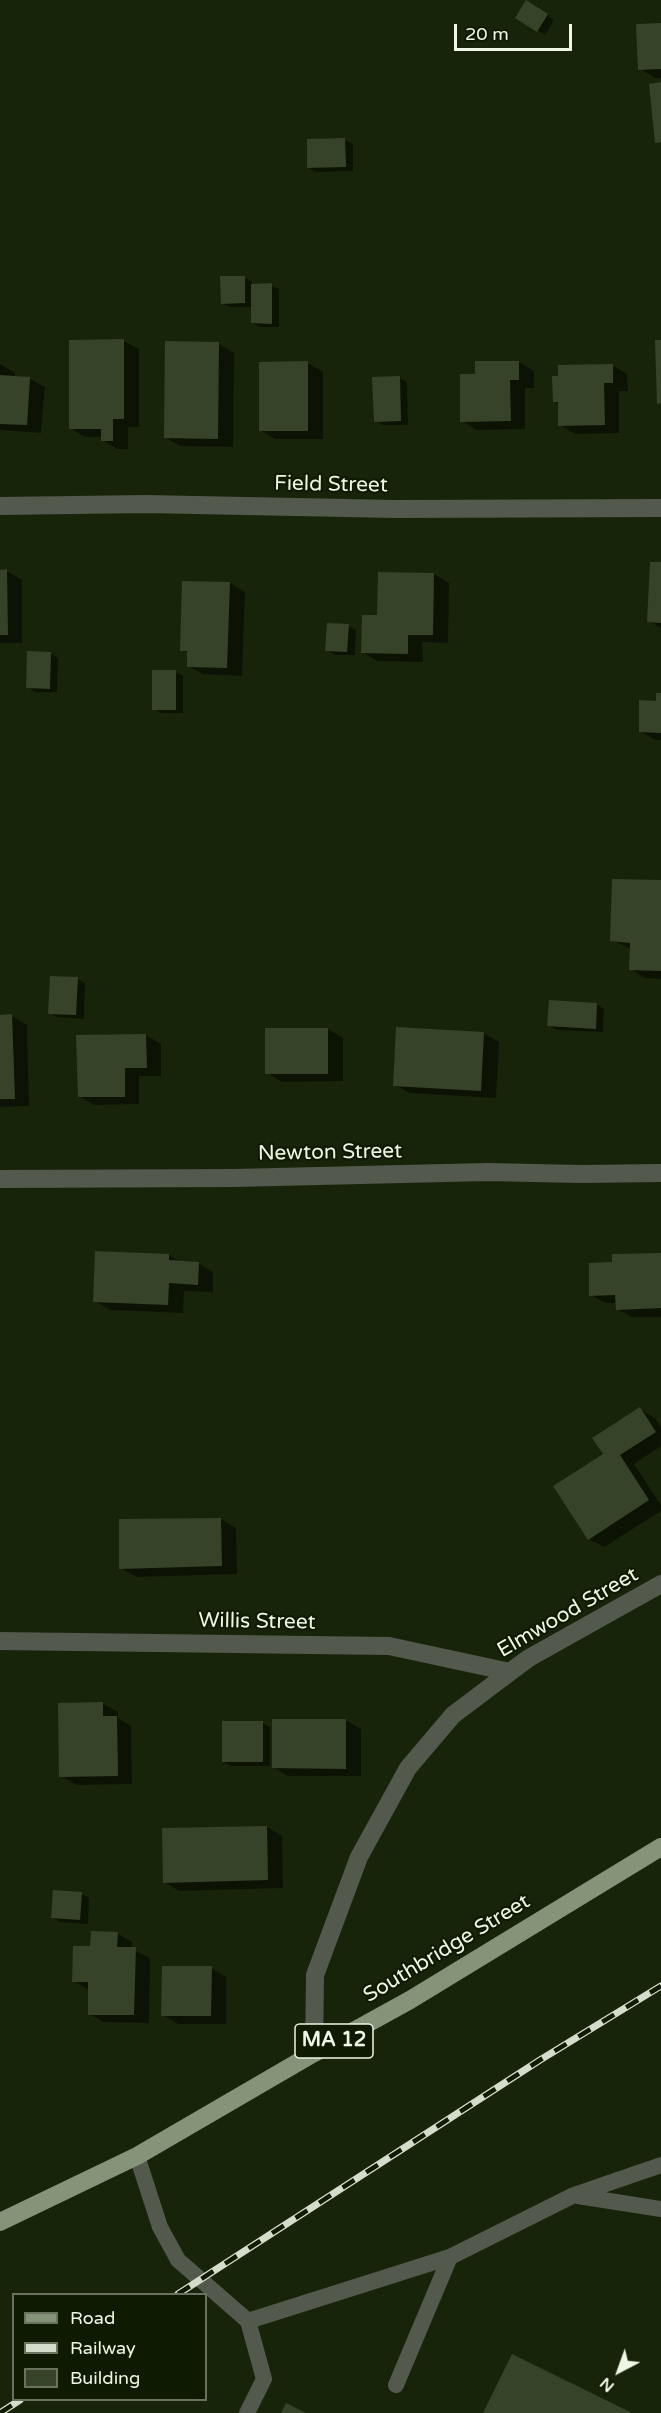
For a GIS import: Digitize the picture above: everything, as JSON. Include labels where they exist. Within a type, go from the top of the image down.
[{"type":"main road","name":"Southbridge Street","points":[[0,2222],[137,2156],[314,2052],[410,2000],[661,1847]]},
{"type":"street","name":"Field Street","points":[[0,506],[146,504],[395,509],[661,508]]},
{"type":"street","name":"Newton Street","points":[[0,1179],[234,1178],[488,1172],[661,1173]]},
{"type":"street","name":"Elmwood Street","points":[[314,2052],[315,1975],[359,1857],[408,1768],[453,1715],[529,1658],[661,1584]]},
{"type":"street","name":"Willis Street","points":[[0,1641],[389,1646],[510,1672]]},
{"type":"lane","points":[[137,2156],[160,2227],[178,2260],[248,2321],[264,2379],[247,2413]]},
{"type":"lane","points":[[248,2321],[450,2257],[574,2195],[661,2165]]},
{"type":"lane","points":[[574,2195],[661,2209]]},
{"type":"lane","points":[[396,2385],[450,2257]]},
{"type":"building","points":[[526,0],[548,14],[537,32],[515,18]]},
{"type":"building","points":[[661,23],[661,69],[638,70],[636,24]]},
{"type":"building","points":[[661,82],[661,142],[655,143],[649,84]]},
{"type":"building","points":[[345,138],[346,167],[307,168],[307,139]]},
{"type":"building","points":[[220,276],[245,276],[245,303],[221,304]]},
{"type":"building","points":[[272,283],[272,324],[251,323],[251,284]]},
{"type":"building","points":[[124,339],[124,419],[113,419],[113,441],[101,441],[101,429],[69,429],[69,340]]},
{"type":"building","points":[[655,340],[661,340],[661,403],[657,404]]},
{"type":"building","points":[[165,341],[219,342],[218,439],[164,438]]},
{"type":"building","points":[[308,361],[308,431],[259,431],[259,362]]},
{"type":"building","points":[[475,361],[519,361],[519,380],[510,380],[511,421],[460,422],[460,374],[475,374]]},
{"type":"building","points":[[613,364],[613,383],[604,383],[605,425],[558,426],[558,402],[553,402],[552,376],[558,376],[558,365]]},
{"type":"building","points":[[0,375],[30,377],[27,425],[0,424]]},
{"type":"building","points":[[400,376],[401,421],[374,422],[372,377]]},
{"type":"building","points":[[650,562],[661,562],[661,623],[647,622]]},
{"type":"building","points":[[7,569],[8,635],[0,635],[0,570]]},
{"type":"building","points":[[378,572],[434,573],[433,635],[408,635],[408,654],[361,653],[362,615],[377,615]]},
{"type":"building","points":[[182,581],[230,582],[227,668],[187,667],[187,651],[180,651]]},
{"type":"building","points":[[327,623],[349,624],[347,652],[325,651]]},
{"type":"building","points":[[27,651],[51,652],[50,689],[26,688]]},
{"type":"building","points":[[152,670],[176,670],[176,710],[152,710]]},
{"type":"building","points":[[656,693],[661,693],[661,733],[639,732],[639,700],[656,701]]},
{"type":"building","points":[[612,879],[661,880],[661,971],[629,970],[630,943],[610,941]]},
{"type":"building","points":[[50,976],[78,977],[76,1015],[48,1014]]},
{"type":"building","points":[[549,1000],[597,1003],[596,1029],[547,1026]]},
{"type":"building","points":[[12,1014],[15,1099],[0,1099],[0,1015]]},
{"type":"building","points":[[396,1027],[484,1032],[481,1091],[393,1086]]},
{"type":"building","points":[[265,1028],[328,1028],[328,1074],[265,1074]]},
{"type":"building","points":[[146,1034],[147,1068],[125,1068],[125,1097],[78,1097],[76,1035]]},
{"type":"building","points":[[95,1251],[169,1254],[169,1260],[199,1262],[198,1285],[169,1283],[168,1305],[93,1302]]},
{"type":"building","points":[[661,1253],[661,1308],[616,1310],[615,1295],[589,1296],[589,1263],[612,1262],[612,1254]]},
{"type":"building","points":[[640,1407],[656,1432],[620,1455],[649,1500],[588,1540],[553,1486],[603,1454],[592,1438]]},
{"type":"building","points":[[221,1518],[222,1566],[119,1569],[119,1519]]},
{"type":"building","points":[[103,1702],[103,1716],[117,1716],[118,1776],[59,1777],[58,1703]]},
{"type":"building","points":[[272,1719],[346,1719],[346,1769],[272,1768]]},
{"type":"building","points":[[222,1721],[263,1721],[263,1762],[222,1762]]},
{"type":"building","points":[[267,1826],[268,1880],[163,1883],[162,1828]]},
{"type":"building","points":[[53,1890],[82,1892],[80,1920],[51,1918]]},
{"type":"building","points":[[91,1931],[118,1932],[117,1947],[136,1947],[134,2015],[88,2015],[88,1982],[72,1982],[73,1946],[90,1946]]},
{"type":"building","points":[[162,1966],[212,1966],[211,2016],[161,2016]]},
{"type":"building","points":[[512,2354],[632,2413],[483,2413]]},
{"type":"building","points":[[286,2403],[306,2413],[281,2413]]},
{"type":"railway","points":[[180,2293],[540,2060],[661,1986]]},
{"type":"railway","points":[[0,2413],[18,2401]]}]
